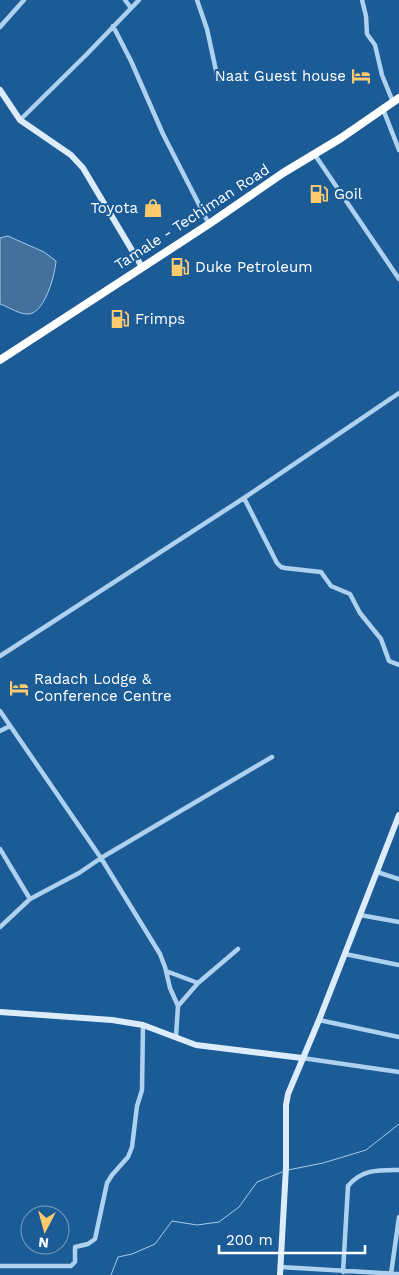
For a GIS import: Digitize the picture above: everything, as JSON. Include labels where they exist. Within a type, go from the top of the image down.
[{"type":"highway","name":"Tamale - Techiman Road","points":[[0,360],[209,224],[283,173],[315,155],[396,100]]},
{"type":"street","points":[[0,27],[24,0]]},
{"type":"street","points":[[125,0],[131,8]]},
{"type":"street","points":[[20,120],[139,0]]},
{"type":"street","points":[[197,0],[207,29],[218,80]]},
{"type":"street","points":[[362,0],[365,10],[367,34],[375,45],[382,75],[396,100]]},
{"type":"street","points":[[113,26],[131,60],[163,134],[209,224]]},
{"type":"street","points":[[0,90],[20,120],[71,155],[83,168],[142,266]]},
{"type":"street","points":[[383,109],[399,150]]},
{"type":"street","points":[[315,155],[399,279]]},
{"type":"street","points":[[0,656],[244,498],[399,393]]},
{"type":"street","points":[[244,498],[277,562],[285,568],[321,572],[331,586],[350,594],[360,613],[381,639],[389,660],[399,665]]},
{"type":"street","points":[[0,711],[101,858],[160,954],[170,988],[178,1006],[176,1036]]},
{"type":"street","points":[[0,731],[10,726]]},
{"type":"street","points":[[0,927],[30,899],[79,873],[101,858],[272,757]]},
{"type":"street","points":[[280,1275],[286,1167],[286,1104],[294,1078],[319,1020],[399,815]]},
{"type":"street","points":[[0,849],[30,899]]},
{"type":"street","points":[[377,872],[399,879]]},
{"type":"street","points":[[360,915],[399,922]]},
{"type":"street","points":[[178,1006],[198,983],[238,949]]},
{"type":"street","points":[[345,954],[399,965]]},
{"type":"street","points":[[166,971],[198,983]]},
{"type":"street","points":[[0,1012],[112,1020],[143,1025],[196,1045],[399,1072]]},
{"type":"street","points":[[319,1020],[399,1037]]},
{"type":"street","points":[[0,1266],[70,1266],[75,1262],[75,1247],[88,1244],[95,1239],[107,1183],[128,1157],[132,1147],[137,1106],[142,1090],[143,1025]]},
{"type":"street","points":[[343,1272],[348,1186],[355,1178],[374,1170],[399,1170]]},
{"type":"street","points":[[391,1274],[399,1218]]},
{"type":"street","points":[[280,1266],[343,1272],[399,1274]]},
{"type":"water","points":[[8,236],[44,252],[56,261],[54,275],[44,300],[35,312],[29,314],[18,312],[0,304],[0,238]]},
{"type":"waterway","points":[[288,1170],[323,1163],[366,1150],[399,1124]]},
{"type":"waterway","points":[[111,1275],[118,1257],[132,1254],[155,1244],[172,1221],[197,1225],[219,1222],[239,1207],[257,1182],[282,1172]]},
{"type":"place","name":"Naat Guest house","points":[[361,76]]},
{"type":"place","name":"Goil","points":[[319,194]]},
{"type":"place","name":"Toyota","points":[[153,208]]},
{"type":"place","name":"Duke Petroleum","points":[[180,267]]},
{"type":"place","name":"Frimps","points":[[120,319]]},
{"type":"place","name":"Radach Lodge & Conference Centre","points":[[19,688]]}]
